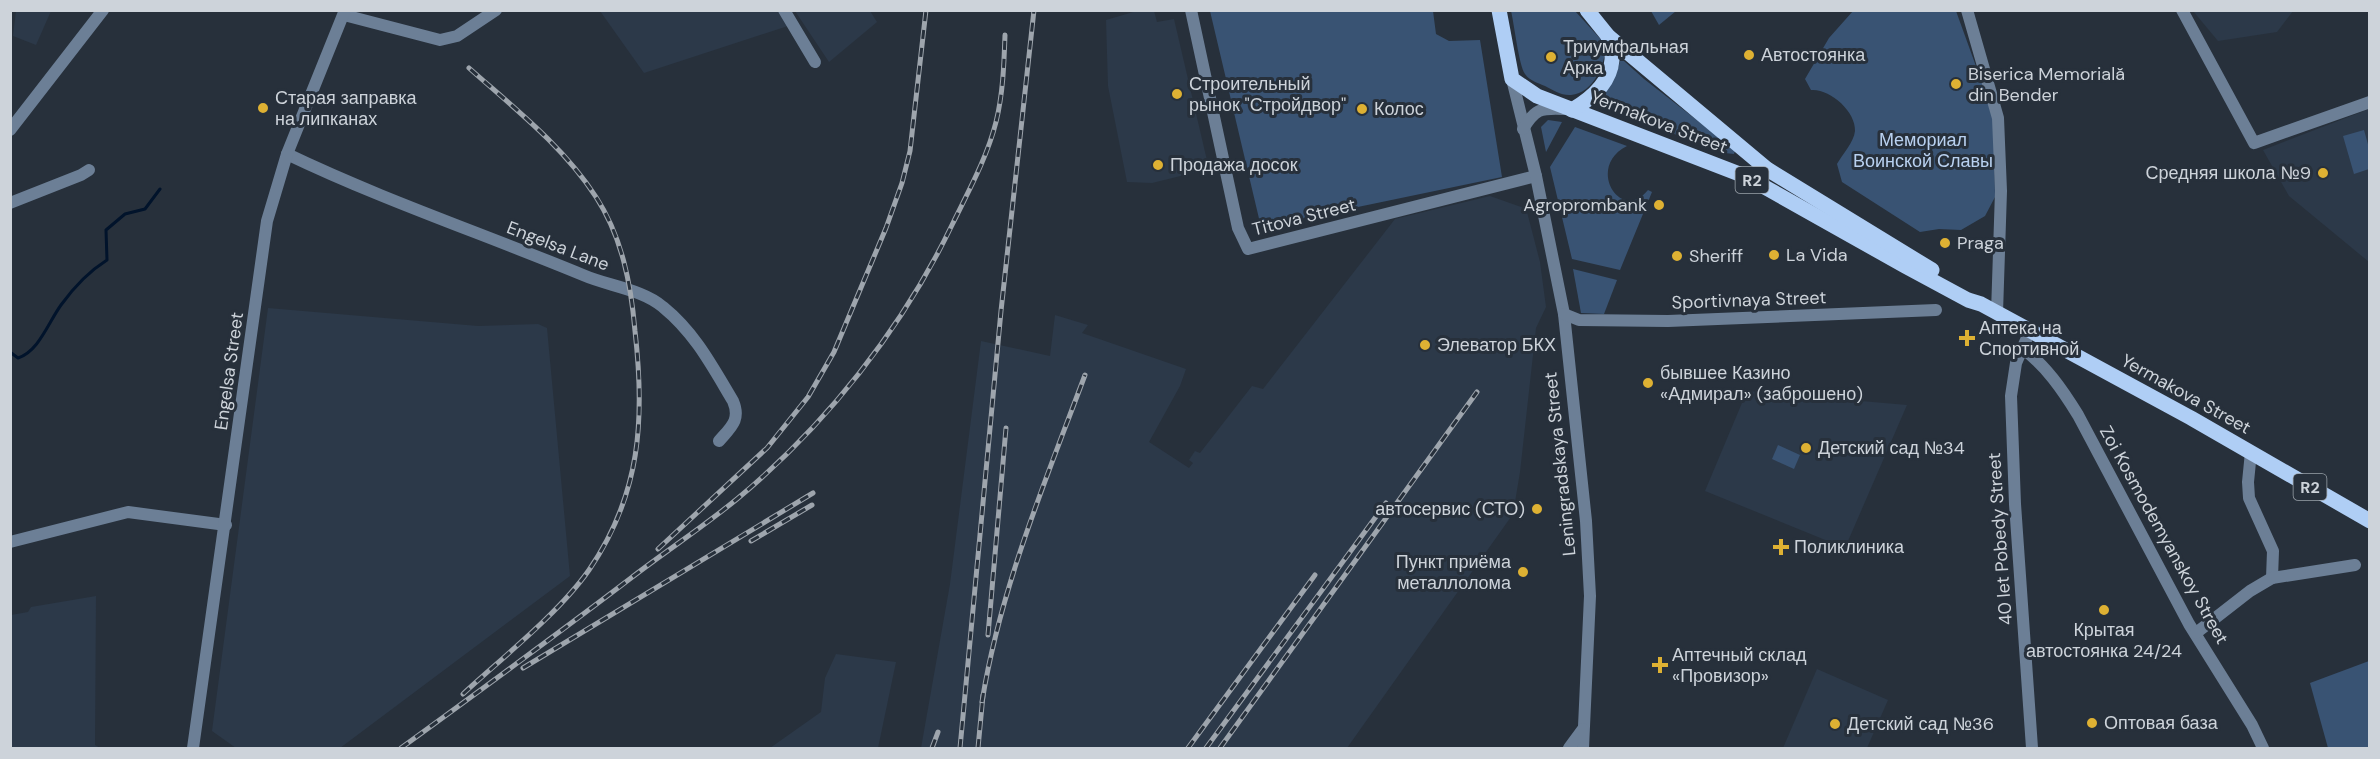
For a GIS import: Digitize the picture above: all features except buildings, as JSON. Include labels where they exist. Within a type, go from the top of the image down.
[{"type":"main road","points":[[1498,10],[1512,79]]},
{"type":"main road","name":"Yermakova Street","points":[[1587,10],[1608,36],[1656,79],[1767,169],[1884,240],[1971,295],[1981,304]]},
{"type":"main road","points":[[1572,110],[1586,102],[1598,91],[1606,77],[1613,58],[1608,36]]},
{"type":"main road","name":"Yermakova Street","points":[[1512,79],[1537,96],[1742,175],[2251,452],[2370,521]]},
{"type":"street","points":[[10,130],[103,10]]},
{"type":"street","points":[[345,13],[441,40],[457,36],[496,10]]},
{"type":"street","points":[[784,10],[815,62]]},
{"type":"street","name":"Titova Street","points":[[1191,10],[1238,228],[1248,249],[1536,176]]},
{"type":"street","points":[[1967,10],[1998,118],[2001,191],[1997,313]]},
{"type":"street","points":[[2182,10],[2254,143],[2370,102]]},
{"type":"street","name":"Engelsa Street","points":[[193,748],[267,221],[287,154],[345,13]]},
{"type":"street","name":"Leningradskaya Street","points":[[1512,79],[1536,176],[1564,314],[1586,521],[1590,596],[1583,748]]},
{"type":"street","points":[[1523,129],[1531,115],[1543,108],[1572,110]]},
{"type":"street","name":"Engelsa Lane","points":[[287,154],[420,212],[593,279],[644,296],[662,306],[696,339],[733,401],[737,411],[736,418],[719,441]]},
{"type":"street","points":[[10,202],[89,170]]},
{"type":"street","name":"Sportivnaya Street","points":[[1564,314],[1579,320],[1657,321],[1936,310]]},
{"type":"street","name":"40 let Pobedy Street","points":[[2031,331],[2022,348],[2012,378],[2011,416],[2032,748]]},
{"type":"street","name":"Zoi Kosmodemyanskoy Street","points":[[2022,348],[2044,367],[2060,386],[2078,415],[2196,633],[2253,725],[2263,748]]},
{"type":"street","points":[[2251,452],[2249,498],[2273,552],[2272,578]]},
{"type":"street","points":[[10,542],[128,512],[226,525]]},
{"type":"street","points":[[2196,633],[2250,591],[2272,578],[2355,564]]},
{"type":"street","points":[[1569,748],[1584,728]]},
{"type":"shaded area","points":[[1140,10],[1154,11],[1157,22],[1174,19],[1209,169],[1152,183],[1127,182],[1108,86],[1106,20]]},
{"type":"shaded area","points":[[16,11],[51,11],[36,45],[13,36]]},
{"type":"shaded area","points":[[600,11],[778,11],[788,26],[644,73]]},
{"type":"shaded area","points":[[795,11],[870,11],[877,22],[829,62]]},
{"type":"shaded area","points":[[2193,11],[2293,11],[2277,32],[2218,41]]},
{"type":"shaded area","name":"Средняя школа №9","points":[[2369,109],[2369,262],[2289,196],[2263,150]]},
{"type":"shaded area","points":[[1490,196],[1524,208],[1527,212],[1540,262],[1546,307],[1536,328],[1513,514],[1347,748],[921,748],[950,584],[981,341],[1050,356],[1055,315],[1088,325],[1082,333],[1186,369],[1180,386],[1149,442],[1189,468],[1193,463],[1189,460],[1195,451],[1200,453],[1252,386],[1263,389],[1395,219]]},
{"type":"shaded area","points":[[268,308],[478,326],[538,324],[547,328],[570,576],[340,748],[236,748],[212,731]]},
{"type":"shaded area","name":"Детский сад №34","points":[[1747,391],[1907,405],[1845,548],[1705,491]]},
{"type":"shaded area","points":[[96,596],[95,745],[100,748],[11,748],[11,615],[28,612],[31,607]]},
{"type":"shaded area","points":[[836,654],[896,662],[878,748],[770,748],[821,712],[825,678]]},
{"type":"shaded area","name":"Детский сад №36","points":[[1817,669],[1888,700],[1867,748],[1783,748]]},
{"type":"green space","name":"Колос","points":[[1210,11],[1433,11],[1436,34],[1449,41],[1480,40],[1502,177],[1261,227]]},
{"type":"green space","points":[[1511,11],[1575,11],[1606,45],[1601,69],[1592,83],[1579,93],[1568,95],[1529,78],[1521,62]]},
{"type":"green space","points":[[1651,11],[1676,11],[1659,25]]},
{"type":"green space","name":"Мемориал Воинской Славы","points":[[1853,11],[1956,11],[1994,116],[1995,197],[1985,216],[1961,230],[1939,229],[1920,232],[1842,182],[1837,164],[1852,140],[1855,131],[1854,123],[1840,102],[1826,93],[1811,90],[1805,79],[1829,38]]},
{"type":"green space","points":[[1620,61],[1624,61],[1729,145],[1735,151],[1734,154],[1725,153],[1594,104],[1617,72]]},
{"type":"green space","points":[[1548,120],[1562,122],[1546,152],[1541,127]]},
{"type":"green space","points":[[1575,127],[1627,146],[1615,155],[1609,167],[1608,178],[1618,197],[1627,200],[1638,199],[1648,190],[1652,192],[1620,270],[1572,259],[1550,167]]},
{"type":"green space","points":[[2364,130],[2369,148],[2369,169],[2354,174],[2343,136]]},
{"type":"green space","points":[[1573,269],[1617,280],[1604,314],[1581,313]]},
{"type":"green space","points":[[1778,445],[1800,455],[1794,469],[1772,459]]},
{"type":"green space","points":[[2369,661],[2369,748],[2328,748],[2310,683]]},
{"type":"waterway","points":[[10,352],[18,358],[32,349],[71,292],[107,260],[106,230],[125,214],[145,209],[160,189]]},
{"type":"railway","points":[[658,549],[767,448],[808,397],[834,352],[886,228],[902,183],[910,151],[926,10]]},
{"type":"railway","points":[[960,748],[1001,311],[1034,10]]},
{"type":"railway","points":[[401,748],[737,499],[801,440],[831,407],[859,373],[910,301],[932,264],[977,175],[988,149],[998,111],[1003,79],[1005,35]]},
{"type":"railway","points":[[463,694],[529,635],[577,586],[589,570],[620,513],[629,484],[639,425],[638,363],[631,296],[624,261],[605,212],[583,178],[553,144],[469,68]]},
{"type":"railway","points":[[982,702],[1000,618],[1012,577],[1085,375]]},
{"type":"railway","points":[[1220,748],[1477,392]]},
{"type":"railway","points":[[988,635],[1006,428]]},
{"type":"railway","points":[[523,668],[813,493]]},
{"type":"railway","points":[[1206,748],[1386,503]]},
{"type":"railway","points":[[751,541],[812,505]]},
{"type":"railway","points":[[1188,748],[1315,575]]},
{"type":"railway","points":[[978,748],[983,695]]},
{"type":"railway","points":[[932,748],[938,732]]},
{"type":"place","name":"Автостоянка","points":[[1749,55]]},
{"type":"place","name":"Триумфальная Арка","points":[[1551,57]]},
{"type":"place","name":"Biserica Memorială din Bender","points":[[1956,84]]},
{"type":"place","name":"Строительный рынок \"Стройдвор\"","points":[[1177,94]]},
{"type":"place","name":"Старая заправка на липканах","points":[[263,108]]},
{"type":"place","name":"Колос","points":[[1362,109]]},
{"type":"place","name":"Продажа досок","points":[[1158,165]]},
{"type":"place","name":"Средняя школа №9","points":[[2323,173]]},
{"type":"place","name":"Agroprombank","points":[[1659,205]]},
{"type":"place","name":"Praga","points":[[1945,243]]},
{"type":"place","name":"La Vida","points":[[1774,255]]},
{"type":"place","name":"Sheriff","points":[[1677,256]]},
{"type":"place","name":"Аптека на Спортивной","points":[[1967,338]]},
{"type":"place","name":"Элеватор БКХ","points":[[1425,345]]},
{"type":"place","name":"бывшее Казино «Адмирал» (заброшено)","points":[[1648,383]]},
{"type":"place","name":"Детский сад №34","points":[[1806,448]]},
{"type":"place","name":"автосервис (СТО)","points":[[1537,509]]},
{"type":"place","name":"Поликлиника","points":[[1781,547]]},
{"type":"place","name":"Пункт приёма металлолома","points":[[1523,572]]},
{"type":"place","name":"Крытая автостоянка 24/24","points":[[2104,610]]},
{"type":"place","name":"Аптечный склад «Провизор»","points":[[1660,665]]},
{"type":"place","name":"Оптовая база","points":[[2092,723]]},
{"type":"place","name":"Детский сад №36","points":[[1835,724]]}]
